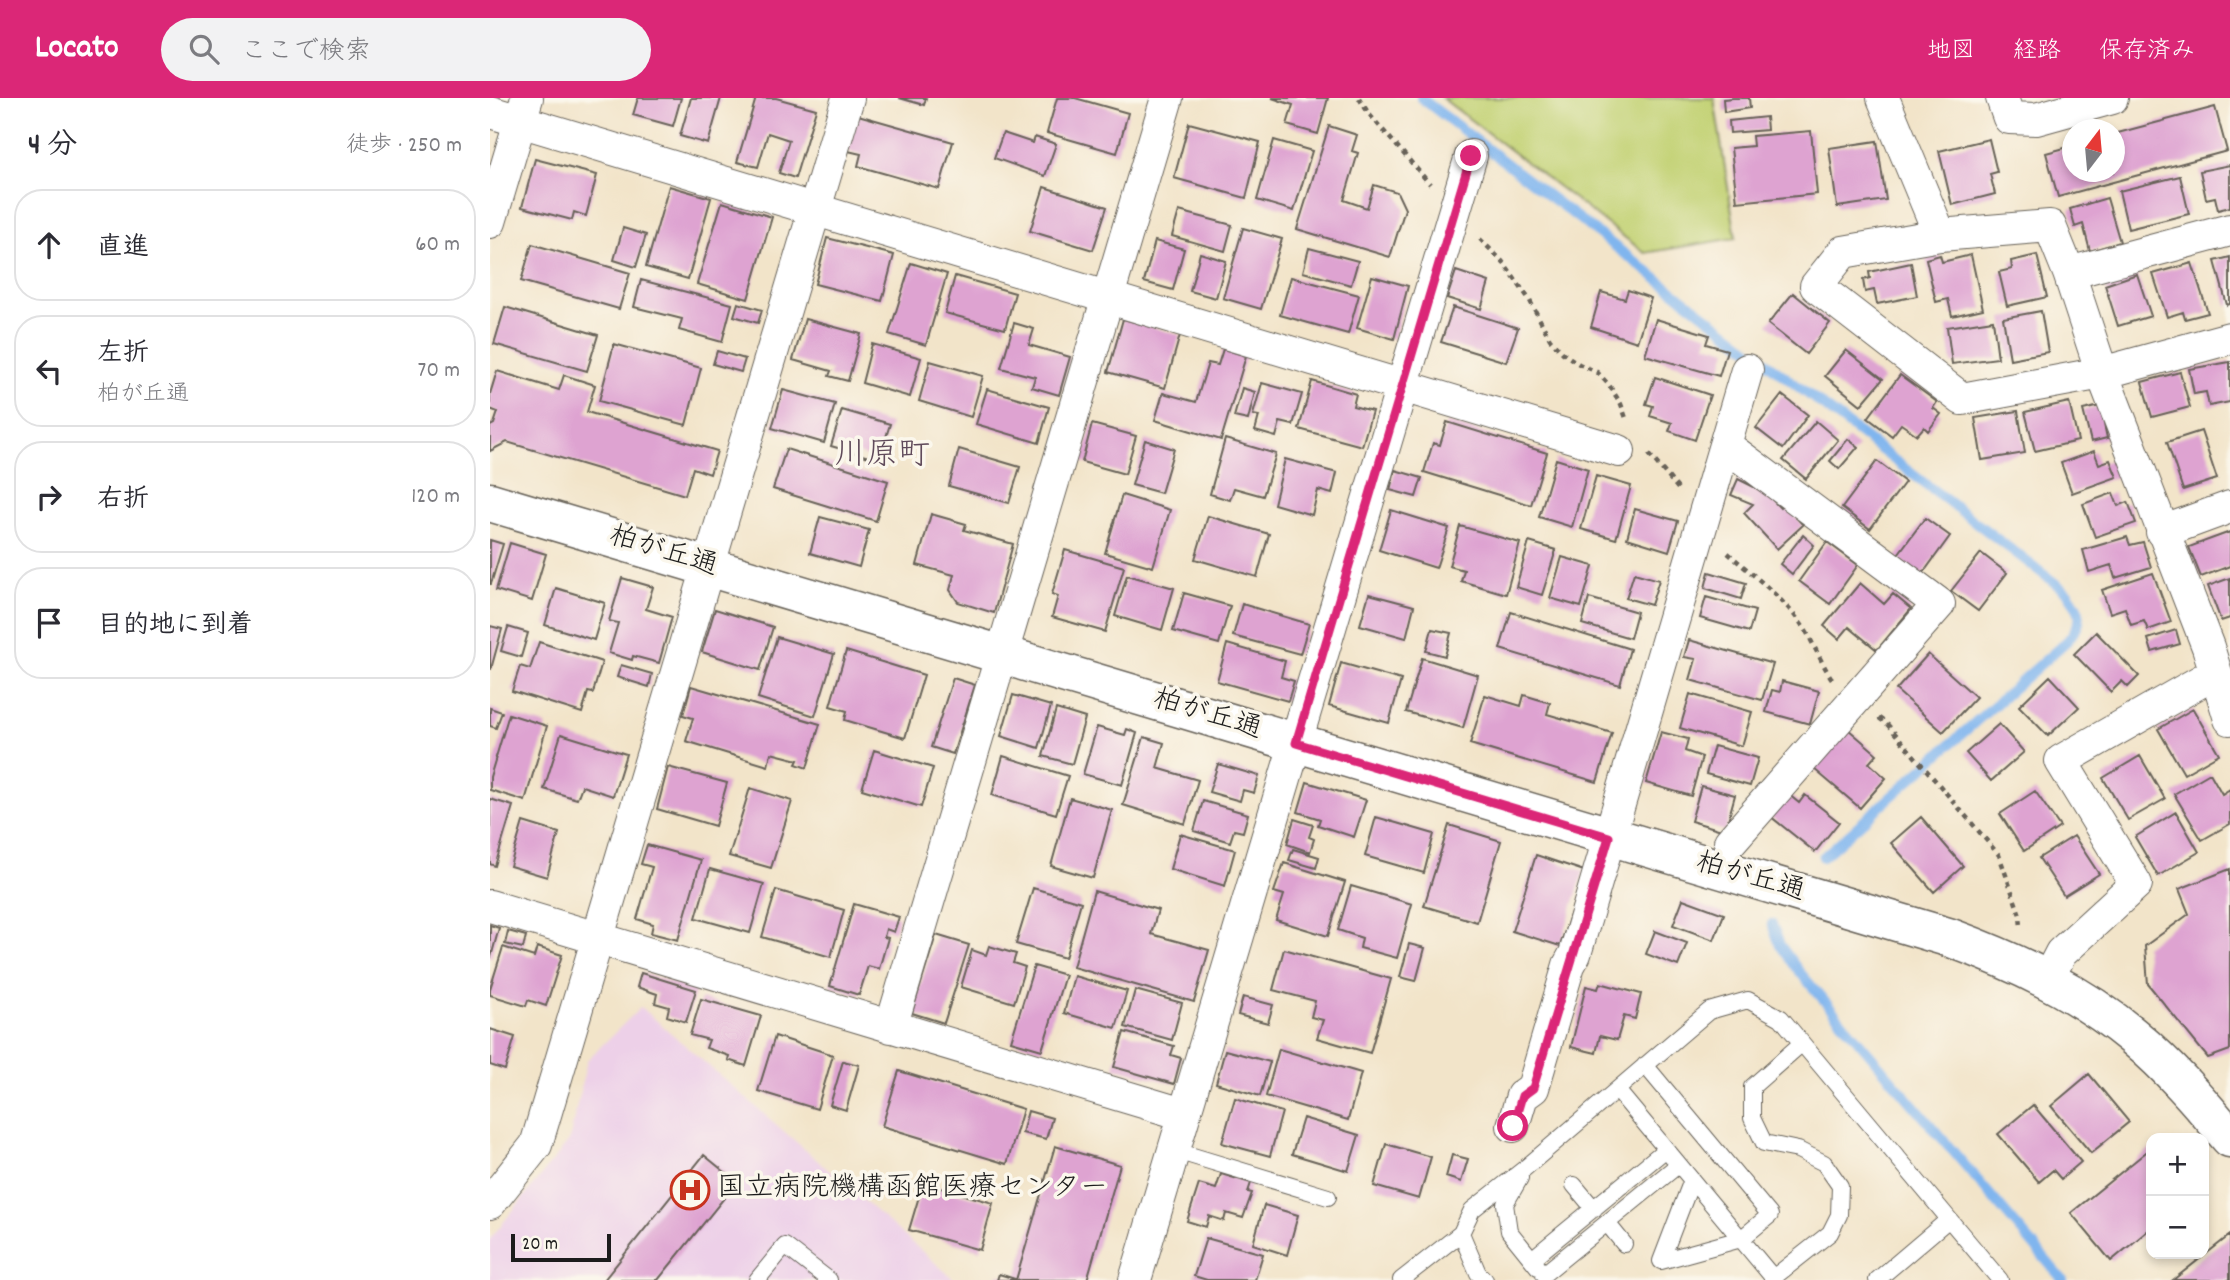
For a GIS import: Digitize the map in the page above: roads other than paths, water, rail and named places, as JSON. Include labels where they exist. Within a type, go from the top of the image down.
[{"type":"street","points":[[490,1203],[536,1144],[848,98]]},
{"type":"street","points":[[891,1027],[1167,98]]},
{"type":"street","points":[[1883,98],[1940,235]]},
{"type":"street","points":[[2003,98],[2010,118],[2036,118],[2112,98]]},
{"type":"street","points":[[490,222],[524,110]]},
{"type":"street","points":[[490,112],[524,110],[814,210],[1619,451]]},
{"type":"street","points":[[1135,1280],[1471,156]]},
{"type":"street","points":[[2230,338],[2102,373],[1962,399],[1816,286],[1843,252],[1940,235],[2050,226],[2069,273],[2102,373],[2208,648],[2230,719]]},
{"type":"street","points":[[2069,273],[2230,230]]},
{"type":"street","points":[[1513,1126],[1522,1096],[1533,1088],[1747,370]]},
{"type":"street","points":[[1725,445],[1939,604],[1730,842]]},
{"type":"street","name":"柏が丘通","points":[[490,502],[1951,938],[2001,957],[2047,979],[2095,1008],[2133,1036],[2164,1064],[2230,1138]]},
{"type":"street","points":[[2162,532],[2230,507]]},
{"type":"street","points":[[2047,979],[2061,953],[2136,884],[2061,761],[2215,673]]},
{"type":"street","points":[[490,906],[1183,1114]]},
{"type":"lane","points":[[1407,1278],[1461,1233],[1472,1210],[1709,1011],[1748,1000],[1782,1018],[2000,1280]]},
{"type":"lane","points":[[1617,1090],[1774,1279],[1830,1233],[1839,1214],[1840,1186],[1824,1163],[1798,1150],[1764,1143],[1752,1118],[1752,1087],[1802,1043]]},
{"type":"lane","points":[[1645,1065],[1770,1215],[1741,1239],[1661,1261],[1692,1180]]},
{"type":"lane","points":[[1532,1259],[1666,1149]]},
{"type":"lane","points":[[1173,1150],[1328,1197]]},
{"type":"lane","points":[[1524,1169],[1505,1204],[1509,1231],[1547,1277],[1678,1165]]},
{"type":"lane","points":[[1574,1185],[1594,1209]]},
{"type":"lane","points":[[1877,1280],[1897,1274],[1949,1219]]},
{"type":"lane","points":[[1607,1223],[1624,1244]]},
{"type":"lane","points":[[1461,1233],[1478,1273],[1485,1280]]},
{"type":"lane","points":[[757,1280],[785,1246],[829,1280]]},
{"type":"waterway","points":[[1421,98],[2068,593],[2077,606],[2079,621],[2068,640],[1823,857]]},
{"type":"waterway","points":[[1772,924],[1780,945],[1798,970],[2063,1280]]},
{"type":"place","name":"国立病院機構函館医療センター","points":[[690,1190]]},
{"type":"district","name":"川原町","points":[[882,457]]}]
